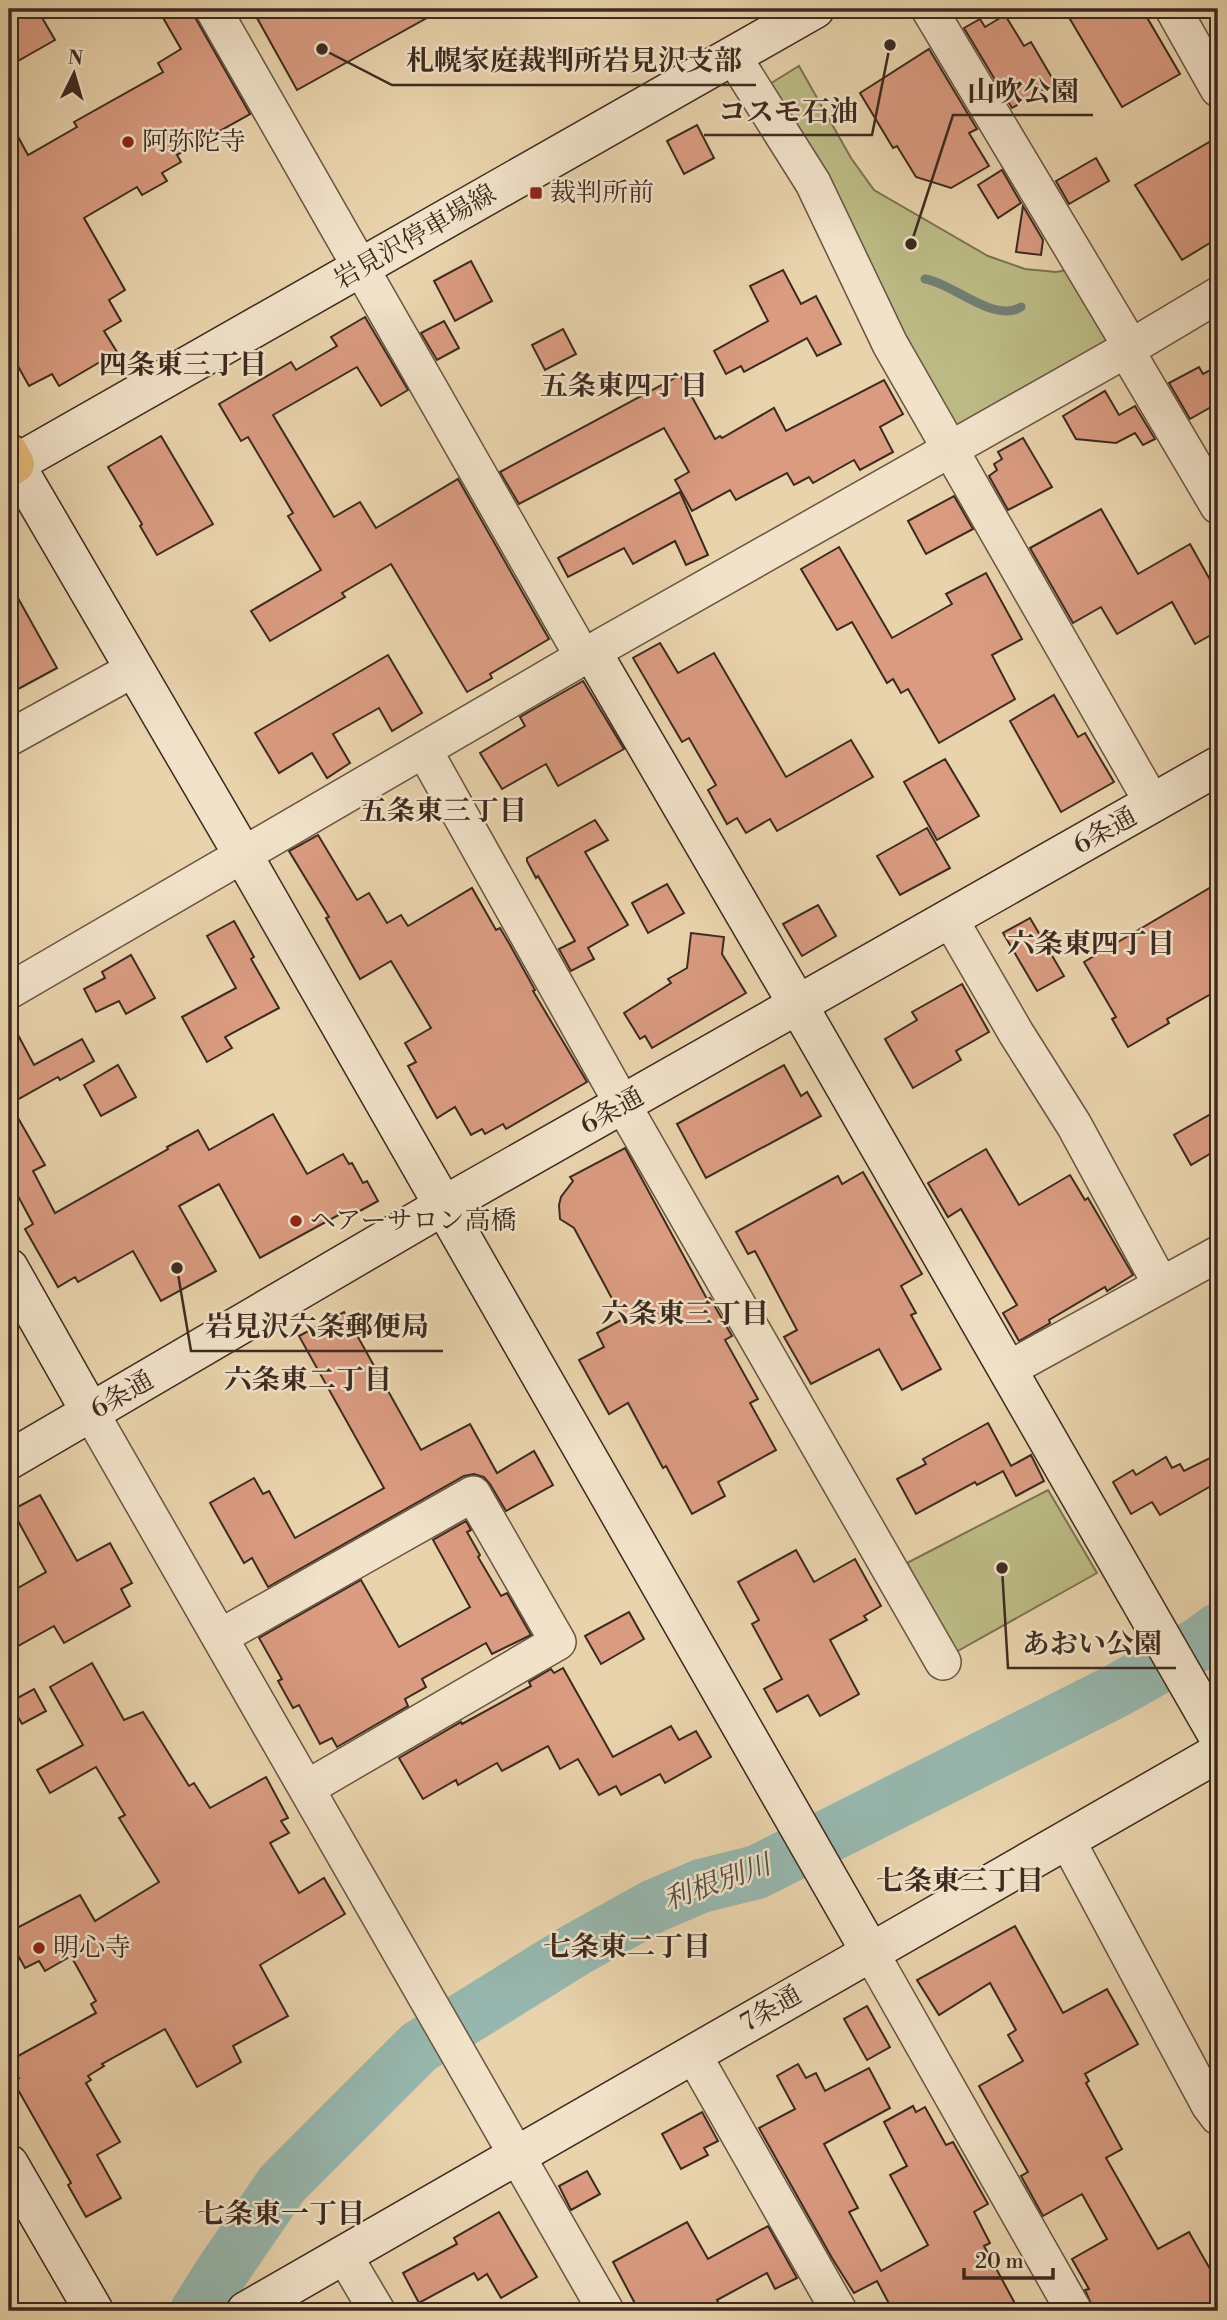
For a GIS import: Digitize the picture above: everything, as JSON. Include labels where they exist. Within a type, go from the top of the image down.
[{"type":"street","points":[[214,9],[360,268],[587,655],[798,1005],[1218,1736]]},
{"type":"street","name":"岩見沢停車場線","points":[[11,462],[816,9]]},
{"type":"street","points":[[929,9],[1218,506]]},
{"type":"street","points":[[1172,9],[1213,66]]},
{"type":"street","points":[[733,55],[813,183],[890,344],[1153,804]]},
{"type":"street","points":[[9,991],[587,655],[1129,349],[1218,295]]},
{"type":"street","points":[[11,462],[243,855],[1074,2311]]},
{"type":"street","points":[[9,738],[134,669]]},
{"type":"street","points":[[424,750],[623,1105],[943,1662]]},
{"type":"street","name":"6条通","points":[[9,1460],[443,1206],[1218,766]]},
{"type":"street","points":[[950,919],[1016,1033],[1074,1125],[1161,1285]]},
{"type":"street","points":[[1007,1370],[1218,1254]]},
{"type":"street","points":[[9,1268],[606,2311]]},
{"type":"street","points":[[220,1637],[473,1494],[480,1505],[558,1642],[307,1788]]},
{"type":"street","name":"7条通","points":[[246,2311],[1218,1753]]},
{"type":"street","points":[[1067,1840],[1209,2105],[1218,2117]]},
{"type":"street","points":[[693,2054],[839,2311]]},
{"type":"street","points":[[9,2164],[94,2311]]},
{"type":"street","points":[[335,2261],[377,2311]]},
{"type":"shaded area","points":[[799,66],[851,158],[874,190],[988,256],[1025,269],[1056,272],[1072,269],[1113,337],[954,427],[768,85]]},
{"type":"shaded area","points":[[1048,1490],[1097,1573],[956,1652],[907,1563]]},
{"type":"building","points":[[19,9],[37,9],[55,40],[9,66],[9,15]]},
{"type":"building","points":[[158,9],[193,9],[196,19],[250,114],[177,155],[181,162],[162,173],[167,181],[142,195],[137,187],[84,218],[125,290],[109,300],[121,321],[104,331],[117,352],[59,386],[52,374],[29,386],[9,350],[9,120],[28,155],[77,127],[74,122],[163,72],[158,63],[181,49]]},
{"type":"building","points":[[252,9],[443,9],[297,90]]},
{"type":"building","points":[[1064,9],[1142,9],[1180,74],[1122,107]]},
{"type":"building","points":[[1005,15],[1024,46],[1031,42],[1055,83],[1012,108],[964,28],[980,19],[985,27]]},
{"type":"building","points":[[929,49],[977,129],[969,133],[989,166],[951,188],[916,177],[897,146],[893,148],[860,93]]},
{"type":"building","points":[[697,125],[714,158],[684,174],[667,141]]},
{"type":"building","points":[[1218,137],[1218,238],[1182,260],[1135,185]]},
{"type":"building","points":[[1096,158],[1109,181],[1069,204],[1056,181]]},
{"type":"building","points":[[1002,170],[1021,203],[998,218],[978,185]]},
{"type":"building","points":[[1023,206],[1043,240],[1041,255],[1016,252]]},
{"type":"building","points":[[471,261],[492,301],[455,321],[434,281]]},
{"type":"building","points":[[783,270],[801,304],[816,296],[841,344],[817,356],[807,338],[744,372],[741,366],[726,374],[714,351],[768,321],[750,286]]},
{"type":"building","points":[[365,317],[408,390],[381,406],[357,367],[273,415],[334,517],[360,502],[376,528],[458,479],[549,639],[490,674],[492,678],[467,692],[391,564],[342,593],[345,597],[270,641],[251,611],[321,570],[288,516],[293,513],[248,437],[241,441],[219,404],[291,362],[296,370],[337,346],[331,337]]},
{"type":"building","points":[[444,321],[459,348],[437,360],[421,333]]},
{"type":"building","points":[[563,329],[576,354],[545,370],[532,345]]},
{"type":"building","points":[[1218,366],[1218,403],[1190,419],[1169,383],[1199,367],[1203,374]]},
{"type":"building","points":[[680,375],[715,439],[720,436],[722,438],[774,408],[786,431],[884,380],[903,414],[880,427],[893,452],[860,470],[854,460],[813,483],[809,477],[794,485],[787,473],[736,500],[730,490],[692,511],[675,480],[689,472],[664,428],[519,504],[500,472]]},
{"type":"building","points":[[1105,391],[1119,415],[1135,406],[1155,439],[1143,445],[1135,433],[1116,443],[1076,439],[1063,416]]},
{"type":"building","points":[[161,436],[213,524],[157,555],[108,467]]},
{"type":"building","points":[[1023,438],[1052,487],[1008,510],[989,476],[997,470],[994,464],[1002,459],[998,452]]},
{"type":"building","points":[[680,492],[708,555],[686,565],[675,541],[633,564],[624,548],[568,577],[558,558]]},
{"type":"building","points":[[954,496],[973,529],[926,554],[908,521]]},
{"type":"building","points":[[1101,509],[1138,574],[1190,544],[1218,594],[1218,631],[1195,644],[1172,602],[1117,634],[1101,607],[1073,623],[1030,548]]},
{"type":"building","points":[[839,547],[892,638],[952,604],[946,594],[986,573],[1022,639],[992,655],[1015,699],[939,743],[908,689],[901,693],[893,679],[887,683],[852,622],[837,630],[801,569]]},
{"type":"building","points":[[9,582],[57,668],[9,694]]},
{"type":"building","points":[[660,643],[678,673],[714,653],[786,777],[851,740],[873,777],[777,831],[770,819],[746,833],[737,818],[727,824],[708,790],[716,785],[689,738],[682,742],[633,658]]},
{"type":"building","points":[[388,655],[422,713],[392,731],[379,708],[333,734],[350,763],[327,778],[312,753],[279,773],[255,733]]},
{"type":"building","points":[[583,681],[624,749],[558,786],[546,764],[502,789],[480,753],[525,726],[520,717]]},
{"type":"building","points":[[1054,695],[1078,737],[1085,733],[1114,782],[1061,812],[1010,721]]},
{"type":"building","points":[[945,759],[979,816],[937,840],[904,782]]},
{"type":"building","points":[[595,820],[608,840],[585,852],[628,925],[588,948],[594,959],[571,971],[559,949],[575,941],[538,876],[536,878],[527,858]]},
{"type":"building","points":[[927,828],[950,868],[900,895],[877,856]]},
{"type":"building","points":[[318,835],[357,900],[369,893],[387,923],[401,915],[408,926],[472,888],[496,930],[500,928],[535,990],[533,991],[587,1082],[506,1129],[503,1124],[485,1134],[482,1129],[471,1135],[455,1107],[437,1118],[408,1066],[416,1062],[405,1043],[431,1028],[391,961],[360,979],[326,918],[329,917],[289,851]]},
{"type":"building","points":[[1218,883],[1218,990],[1167,1019],[1169,1023],[1128,1047],[1112,1019],[1116,1017],[1084,962]]},
{"type":"building","points":[[667,884],[684,913],[648,933],[632,903]]},
{"type":"building","points":[[818,905],[836,936],[802,956],[783,924]]},
{"type":"building","points":[[1030,918],[1064,976],[1037,991],[1003,933]]},
{"type":"building","points":[[234,921],[254,957],[251,959],[279,1008],[225,1037],[232,1048],[207,1062],[182,1017],[236,988],[207,936]]},
{"type":"building","points":[[691,933],[724,937],[722,954],[746,993],[652,1048],[645,1036],[640,1039],[624,1013],[671,983],[668,979],[687,968]]},
{"type":"building","points":[[131,955],[155,998],[126,1014],[119,1001],[96,1012],[84,989],[105,978],[102,972]]},
{"type":"building","points":[[962,984],[989,1032],[956,1051],[961,1060],[913,1088],[885,1039],[917,1020],[912,1012]]},
{"type":"building","points":[[9,1018],[34,1065],[82,1039],[94,1061],[60,1080],[58,1077],[10,1104],[45,1165],[33,1171],[55,1213],[198,1130],[209,1150],[273,1114],[307,1174],[343,1154],[349,1164],[352,1163],[363,1183],[367,1181],[378,1201],[347,1218],[344,1212],[260,1258],[219,1184],[179,1206],[216,1271],[161,1301],[133,1251],[78,1282],[75,1277],[58,1287],[25,1229],[33,1224],[11,1183],[9,1184]]},
{"type":"building","points":[[118,1065],[136,1097],[101,1116],[84,1085]]},
{"type":"building","points":[[784,1065],[801,1096],[807,1092],[821,1116],[706,1178],[677,1124]]},
{"type":"building","points":[[1218,1110],[1218,1149],[1191,1165],[1174,1135]]},
{"type":"building","points":[[625,1148],[707,1299],[710,1298],[732,1336],[725,1340],[758,1399],[750,1403],[776,1450],[718,1482],[725,1496],[692,1514],[666,1466],[663,1468],[628,1403],[609,1414],[579,1360],[604,1347],[597,1333],[623,1319],[574,1228],[560,1219],[559,1205],[561,1197],[573,1181],[570,1177]]},
{"type":"building","points":[[986,1149],[1019,1205],[1070,1175],[1085,1200],[1088,1198],[1133,1275],[1107,1291],[1105,1287],[1019,1341],[1003,1313],[1017,1305],[961,1209],[948,1217],[928,1183]]},
{"type":"building","points":[[863,1172],[922,1274],[901,1286],[916,1313],[911,1315],[941,1369],[902,1390],[879,1349],[811,1384],[784,1337],[797,1330],[755,1251],[748,1254],[736,1232],[838,1176],[842,1184]]},
{"type":"building","points":[[344,1312],[421,1450],[470,1424],[497,1473],[534,1451],[553,1485],[506,1511],[484,1477],[474,1474],[464,1476],[268,1587],[252,1558],[244,1563],[210,1503],[254,1478],[263,1494],[269,1491],[295,1538],[384,1488],[299,1336]]},
{"type":"building","points":[[988,1423],[1011,1466],[1031,1455],[1044,1481],[1016,1496],[1003,1471],[977,1485],[975,1482],[916,1514],[897,1479],[926,1464],[923,1459]]},
{"type":"building","points":[[1218,1454],[1218,1482],[1160,1515],[1152,1502],[1131,1514],[1113,1482],[1133,1470],[1136,1475],[1166,1457],[1172,1468],[1180,1464],[1184,1471]]},
{"type":"building","points":[[40,1495],[77,1561],[110,1543],[132,1583],[121,1589],[130,1606],[64,1643],[54,1626],[9,1651],[9,1593],[46,1572],[12,1510]]},
{"type":"building","points":[[466,1521],[471,1530],[467,1532],[480,1555],[478,1557],[501,1596],[507,1593],[531,1635],[492,1654],[486,1643],[422,1679],[426,1687],[405,1699],[408,1706],[337,1747],[332,1738],[320,1744],[299,1705],[293,1708],[278,1681],[282,1679],[259,1638],[361,1580],[399,1647],[470,1607],[433,1540]]},
{"type":"building","points":[[796,1550],[814,1582],[855,1559],[881,1606],[864,1616],[867,1620],[830,1640],[859,1694],[820,1716],[808,1695],[777,1712],[764,1689],[782,1679],[752,1624],[759,1620],[738,1582]]},
{"type":"building","points":[[629,1612],[644,1639],[601,1664],[585,1636]]},
{"type":"building","points":[[92,1663],[124,1720],[143,1712],[189,1786],[194,1783],[210,1808],[266,1777],[288,1818],[281,1821],[289,1833],[270,1843],[299,1893],[324,1878],[345,1914],[260,1965],[288,2016],[233,2046],[241,2062],[197,2087],[165,2029],[102,2064],[104,2066],[88,2076],[91,2080],[86,2083],[120,2142],[97,2155],[121,2198],[86,2217],[68,2185],[71,2183],[13,2081],[19,2078],[9,2061],[96,2013],[91,2004],[96,2001],[71,1956],[45,1971],[39,1961],[25,1968],[9,1939],[9,1932],[80,1895],[95,1921],[159,1882],[119,1818],[125,1815],[96,1767],[50,1793],[37,1770],[83,1745],[50,1687]]},
{"type":"building","points":[[563,1668],[613,1757],[671,1726],[679,1740],[696,1731],[711,1757],[665,1783],[660,1774],[621,1795],[616,1786],[599,1795],[578,1759],[560,1769],[548,1746],[502,1771],[497,1763],[458,1785],[456,1780],[423,1799],[399,1758],[531,1686],[529,1682],[551,1669],[554,1673]]},
{"type":"building","points":[[34,1689],[46,1711],[22,1724],[10,1702]]},
{"type":"building","points":[[1015,1926],[1063,2013],[1107,1989],[1138,2044],[1085,2074],[1089,2081],[1086,2083],[1122,2149],[1106,2158],[1158,2249],[1189,2232],[1218,2283],[1218,2311],[1094,2311],[1085,2290],[1089,2289],[1072,2259],[1107,2239],[1082,2194],[1043,2216],[1021,2176],[1028,2172],[979,2086],[1023,2061],[1008,2035],[1016,2030],[990,1983],[939,2015],[917,1980]]},
{"type":"building","points":[[867,2006],[890,2047],[867,2060],[844,2019]]},
{"type":"building","points":[[798,2064],[806,2078],[816,2073],[825,2091],[869,2068],[890,2108],[824,2144],[858,2208],[849,2212],[881,2271],[928,2245],[890,2175],[907,2166],[884,2122],[913,2106],[916,2112],[925,2107],[946,2145],[953,2142],[988,2204],[974,2212],[990,2243],[984,2246],[1019,2311],[893,2311],[877,2281],[854,2293],[759,2128],[795,2109],[777,2076]]},
{"type":"building","points":[[702,2112],[718,2141],[704,2148],[708,2155],[681,2169],[662,2134]]},
{"type":"building","points":[[587,2171],[600,2194],[571,2210],[559,2186]]},
{"type":"building","points":[[499,2212],[537,2277],[501,2298],[487,2274],[478,2280],[474,2273],[419,2303],[403,2273],[457,2244],[454,2238]]},
{"type":"building","points":[[687,2222],[708,2259],[768,2226],[797,2278],[775,2289],[767,2273],[717,2300],[723,2311],[639,2311],[613,2262]]},
{"type":"waterway","points":[[925,279],[986,307],[1010,311],[1021,307]]},
{"type":"waterway","name":"利根別川","points":[[197,2311],[282,2184],[419,2047],[575,1950],[654,1906],[701,1886],[757,1872],[1116,1691],[1201,1643],[1218,1630]]},
{"type":"place","name":"コスモ石油","points":[[890,45]]},
{"type":"place","name":"札幌家庭裁判所岩見沢支部","points":[[322,49]]},
{"type":"place","name":"阿弥陀寺","points":[[128,142]]},
{"type":"place","name":"裁判所前","points":[[536,193]]},
{"type":"place","name":"山吹公園","points":[[911,244]]},
{"type":"place","name":"ヘアーサロン高橋","points":[[296,1221]]},
{"type":"place","name":"岩見沢六条郵便局","points":[[177,1268]]},
{"type":"place","name":"あおい公園","points":[[1002,1568]]},
{"type":"place","name":"明心寺","points":[[39,1948]]},
{"type":"district","name":"四条東三丁目","points":[[183,365]]},
{"type":"district","name":"五条東四丁目","points":[[624,386]]},
{"type":"district","name":"五条東三丁目","points":[[443,811]]},
{"type":"district","name":"六条東四丁目","points":[[1091,944]]},
{"type":"district","name":"六条東三丁目","points":[[685,1314]]},
{"type":"district","name":"六条東二丁目","points":[[308,1380]]},
{"type":"district","name":"七条東三丁目","points":[[960,1881]]},
{"type":"district","name":"七条東二丁目","points":[[627,1947]]},
{"type":"district","name":"七条東一丁目","points":[[281,2214]]}]
